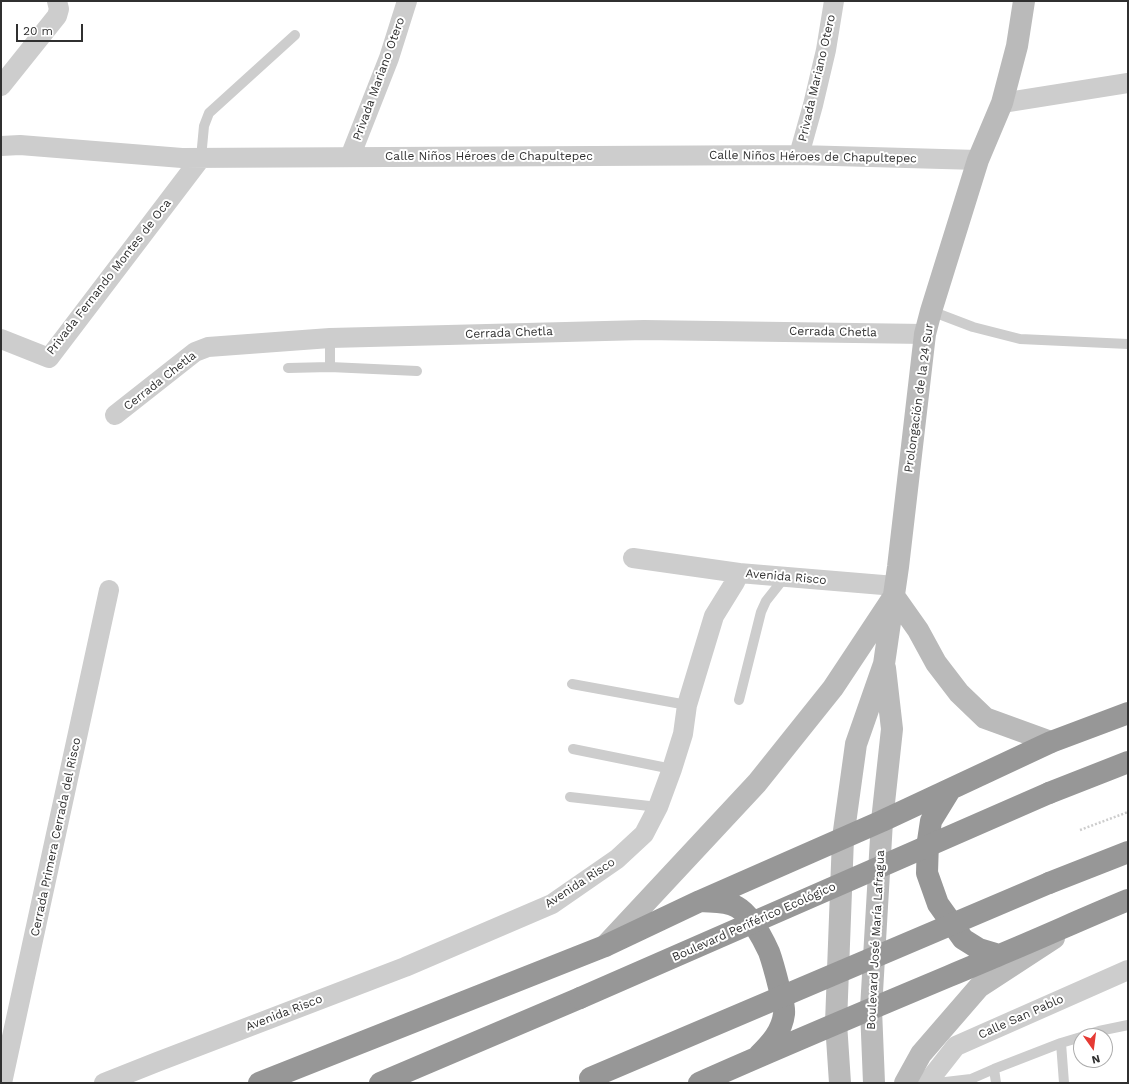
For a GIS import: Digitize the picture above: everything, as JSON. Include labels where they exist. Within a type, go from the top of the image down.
[{"type":"highway","points":[[259,1083],[605,946],[700,901],[950,790],[1051,742],[1128,713]]},
{"type":"highway","name":"Boulevard Periférico Ecológico","points":[[380,1083],[580,998],[1049,793],[1128,762]]},
{"type":"highway","points":[[950,790],[931,821],[928,841],[927,873],[938,904],[963,939],[979,948],[999,955]]},
{"type":"highway","points":[[584,1080],[1050,883],[1128,852]]},
{"type":"highway","points":[[699,1083],[836,1023],[1128,900]]},
{"type":"highway","points":[[700,901],[737,906],[751,919],[769,951],[784,1005],[784,1015],[778,1033],[755,1058]]},
{"type":"street","points":[[1,86],[57,16],[59,9],[57,1]]},
{"type":"street","name":"Privada Mariano Otero","points":[[350,157],[389,58],[407,1]]},
{"type":"street","name":"Privada Mariano Otero","points":[[799,155],[826,50],[834,1]]},
{"type":"street","name":"Prolongación de la 24 Sur","points":[[843,838],[856,744],[884,664],[925,334],[978,160],[1002,103],[1017,46],[1024,1]]},
{"type":"street","points":[[1002,103],[1128,83]]},
{"type":"street","name":"Calle Niños Héroes de Chapultepec","points":[[1,146],[20,145],[182,158],[799,155],[978,160]]},
{"type":"street","name":"Privada Fernando Montes de Oca","points":[[1,339],[49,358],[201,158]]},
{"type":"street","name":"Cerrada Chetla","points":[[115,415],[195,352],[208,347],[330,338],[644,330],[925,334]]},
{"type":"street","points":[[633,558],[739,573]]},
{"type":"street","name":"Avenida Risco","points":[[104,1083],[406,967],[552,904],[617,859],[644,834],[658,807],[672,769],[682,734],[687,705],[714,616],[739,573],[785,577],[894,591]]},
{"type":"street","name":"Cerrada Primera Cerrada del Risco","points":[[2,1083],[109,590]]},
{"type":"street","points":[[605,946],[757,783],[833,688],[894,591],[918,630],[936,664],[959,693],[985,718],[1051,742]]},
{"type":"street","name":"Prolongación de la 24 Sur","points":[[882,821],[892,729],[884,664]]},
{"type":"street","name":"Boulevard José María Lafragua","points":[[874,1083],[871,1009],[882,821]]},
{"type":"street","points":[[840,1083],[836,1023],[843,838]]},
{"type":"street","points":[[905,1083],[921,1054],[980,987],[1084,918]]},
{"type":"street","name":"Calle San Pablo","points":[[927,1083],[956,1046],[1128,970]]},
{"type":"lane","points":[[201,158],[204,126],[209,113],[295,35]]},
{"type":"lane","points":[[931,311],[973,327],[1020,339],[1128,344]]},
{"type":"lane","points":[[330,338],[330,367]]},
{"type":"lane","points":[[288,368],[330,367],[417,371]]},
{"type":"lane","points":[[738,700],[761,612],[766,601],[785,577]]},
{"type":"lane","points":[[572,684],[687,705]]},
{"type":"lane","points":[[573,749],[672,769]]},
{"type":"lane","points":[[570,797],[658,807]]},
{"type":"lane","points":[[1113,1028],[1128,1025]]},
{"type":"lane","points":[[937,1083],[971,1080],[994,1069],[1073,1039]]},
{"type":"lane","points":[[1061,1043],[1064,1083]]},
{"type":"lane","points":[[994,1069],[996,1083]]},
{"type":"path","points":[[1080,830],[1128,812]]}]
